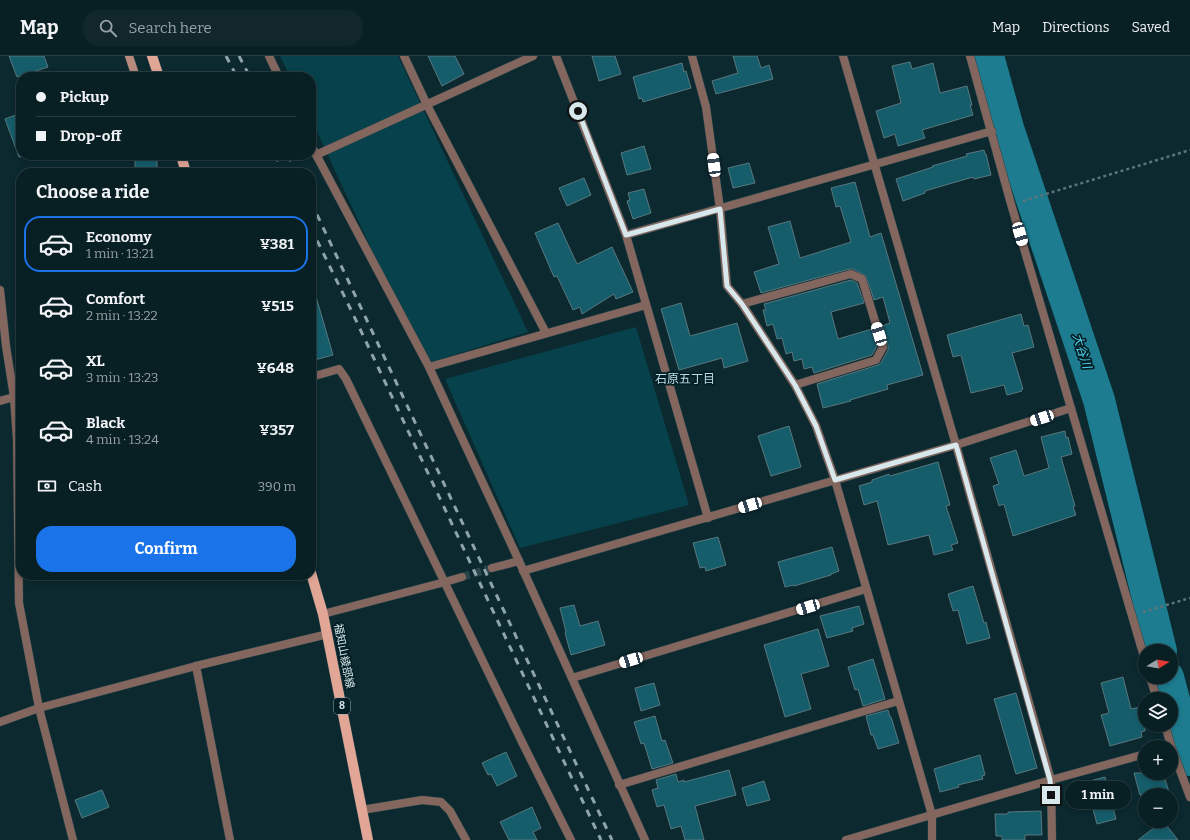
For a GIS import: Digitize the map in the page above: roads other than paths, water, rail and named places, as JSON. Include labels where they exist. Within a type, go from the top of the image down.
[{"type":"main road","points":[[128,56],[134,72]]},
{"type":"main road","points":[[152,56],[157,72]]},
{"type":"main road","name":"福知山綾部線","points":[[313,580],[328,634],[368,840]]},
{"type":"street","points":[[269,56],[277,72]]},
{"type":"street","points":[[404,56],[427,105],[546,333]]},
{"type":"street","points":[[533,56],[316,155],[429,366],[645,840]]},
{"type":"street","points":[[556,56],[626,235],[708,518]]},
{"type":"street","points":[[692,56],[706,108],[720,209],[727,286],[742,304],[795,385],[816,426],[835,480],[932,815],[932,840]]},
{"type":"street","points":[[843,56],[956,445],[1050,780],[1052,840]]},
{"type":"street","points":[[970,56],[1011,204],[1140,644]]},
{"type":"street","points":[[626,235],[992,131]]},
{"type":"street","points":[[742,304],[851,274],[862,279],[883,347],[876,360],[795,385]]},
{"type":"street","points":[[0,290],[6,346],[14,397],[16,426]]},
{"type":"street","points":[[429,366],[646,305]]},
{"type":"street","points":[[316,376],[339,369],[346,379],[571,840]]},
{"type":"street","points":[[0,401],[14,397]]},
{"type":"street","points":[[523,571],[956,445],[1071,408]]},
{"type":"street","points":[[492,568],[519,561]]},
{"type":"street","points":[[323,614],[462,577]]},
{"type":"street","points":[[19,580],[19,603],[39,708],[73,840]]},
{"type":"street","points":[[572,678],[866,589]]},
{"type":"street","points":[[0,722],[39,708],[196,666],[328,634]]},
{"type":"street","points":[[196,666],[230,840]]},
{"type":"street","points":[[619,785],[898,701]]},
{"type":"street","points":[[846,840],[1050,780],[1138,756]]},
{"type":"street","points":[[1178,767],[1190,797]]},
{"type":"street","points":[[362,810],[422,800],[441,802],[450,812],[466,840]]},
{"type":"waterway","name":"大谷川","points":[[988,56],[1008,128],[1099,400],[1159,644]]},
{"type":"waterway","name":"大谷川","points":[[1170,684],[1190,760]]},
{"type":"tunnel","points":[[462,577],[492,568]]},
{"type":"railway","points":[[226,56],[234,72]]},
{"type":"railway","points":[[239,56],[247,72]]},
{"type":"railway","points":[[278,160],[282,168]]},
{"type":"railway","points":[[290,160],[294,168]]},
{"type":"railway","points":[[316,213],[612,840]]},
{"type":"railway","points":[[316,238],[601,840]]},
{"type":"district","name":"石原五丁目","points":[[685,379]]}]
